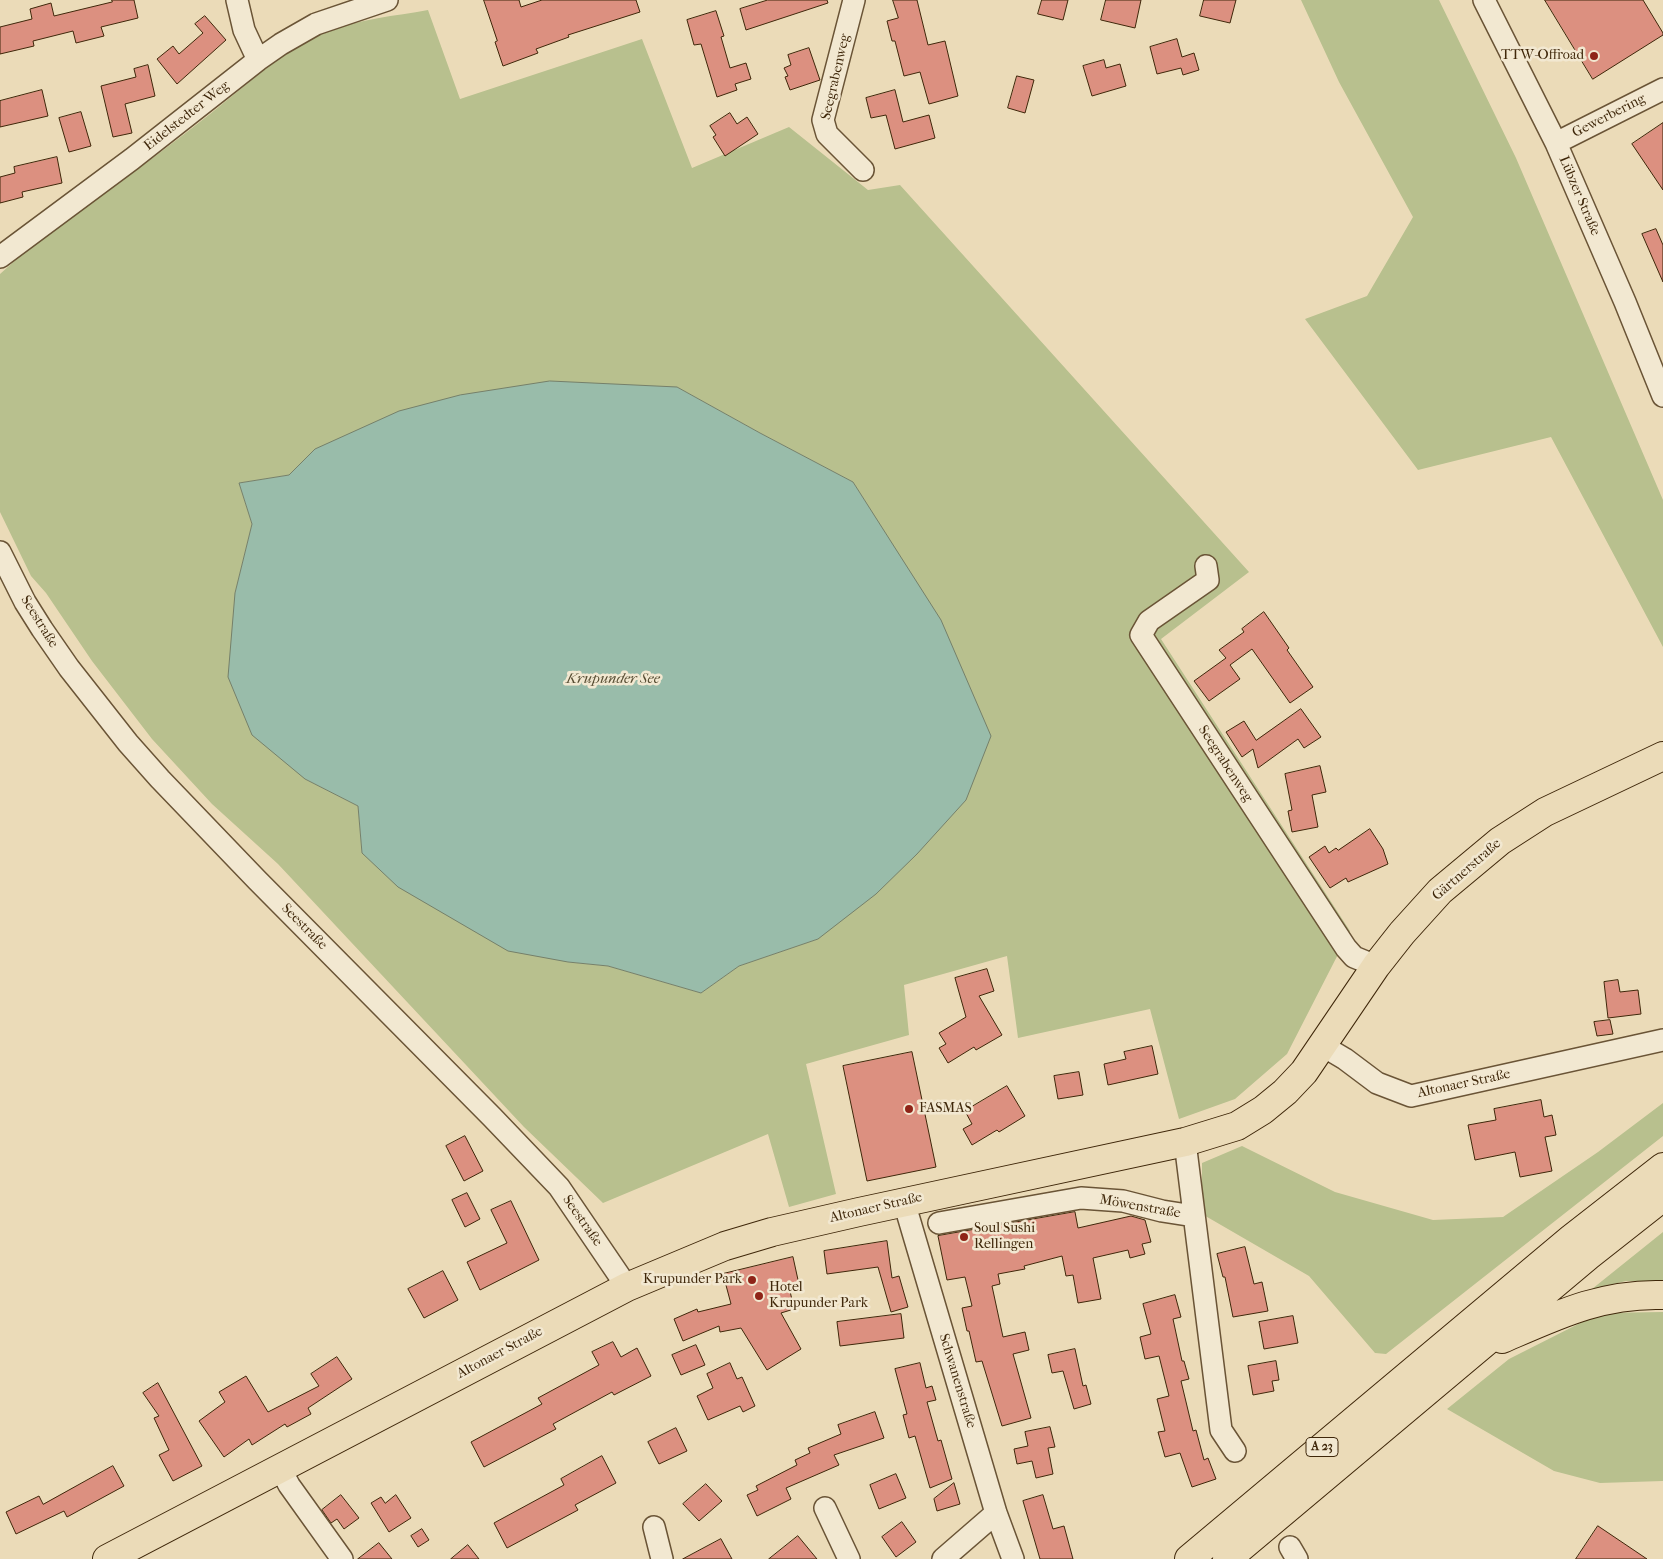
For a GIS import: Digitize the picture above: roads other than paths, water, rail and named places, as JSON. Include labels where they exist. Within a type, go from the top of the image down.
[{"type":"main road","name":"Gärtnerstraße","points":[[1323,1046],[1376,966],[1402,933],[1440,891],[1500,841],[1545,812],[1663,756]]},
{"type":"main road","name":"Altonaer Straße","points":[[106,1559],[627,1287],[725,1246],[772,1232],[1184,1142],[1237,1126],[1263,1110],[1286,1092],[1323,1046]]},
{"type":"main road","name":"A 23","points":[[1188,1559],[1572,1238],[1663,1167]]},
{"type":"main road","name":"A 23","points":[[1227,1559],[1471,1353],[1588,1256],[1663,1197]]},
{"type":"main road","points":[[1471,1353],[1586,1304],[1615,1297],[1645,1294],[1663,1295]]},
{"type":"street","points":[[237,0],[246,35],[258,60]]},
{"type":"street","name":"Eidelstedter Weg","points":[[0,257],[132,159],[258,60],[316,24],[387,0]]},
{"type":"street","name":"Seegrabenweg","points":[[854,0],[823,120],[827,134],[862,170]]},
{"type":"street","name":"Lübzer Straße","points":[[1484,0],[1556,143],[1625,302],[1663,396]]},
{"type":"street","name":"Gewerbering","points":[[1556,143],[1663,89]]},
{"type":"street","name":"Seestraße","points":[[0,552],[25,602],[42,629],[128,744],[250,872],[559,1187],[627,1287]]},
{"type":"street","name":"Seegrabenweg","points":[[1206,566],[1208,580],[1149,622],[1141,635],[1346,948],[1354,957],[1376,966]]},
{"type":"street","name":"Altonaer Straße","points":[[1323,1046],[1345,1059],[1377,1083],[1411,1096],[1663,1040]]},
{"type":"street","name":"Möwenstraße","points":[[1184,1142],[1221,1430],[1235,1451]]},
{"type":"street","name":"Möwenstraße","points":[[939,1223],[1081,1198],[1122,1201],[1162,1211],[1194,1216]]},
{"type":"street","name":"Schwanenstraße","points":[[904,1202],[996,1513],[1013,1559]]},
{"type":"street","points":[[280,1468],[289,1485],[342,1559]]},
{"type":"street","points":[[825,1508],[849,1559]]},
{"type":"street","points":[[943,1559],[996,1513]]},
{"type":"street","points":[[654,1527],[662,1559]]},
{"type":"water","name":"Krupunder See","points":[[550,381],[677,387],[853,482],[941,620],[991,736],[966,800],[917,854],[876,894],[818,939],[739,966],[701,993],[608,966],[568,962],[508,951],[398,887],[362,853],[358,806],[305,779],[252,735],[228,677],[235,593],[252,524],[239,483],[289,475],[315,449],[399,411],[460,395]]},
{"type":"place","name":"TTW-Offroad","points":[[1594,56]]},
{"type":"place","name":"FASMAS","points":[[909,1109]]},
{"type":"place","name":"Soul Sushi Rellingen","points":[[964,1237]]},
{"type":"place","name":"Krupunder Park","points":[[752,1280]]},
{"type":"place","name":"Hotel Krupunder Park","points":[[759,1296]]}]
